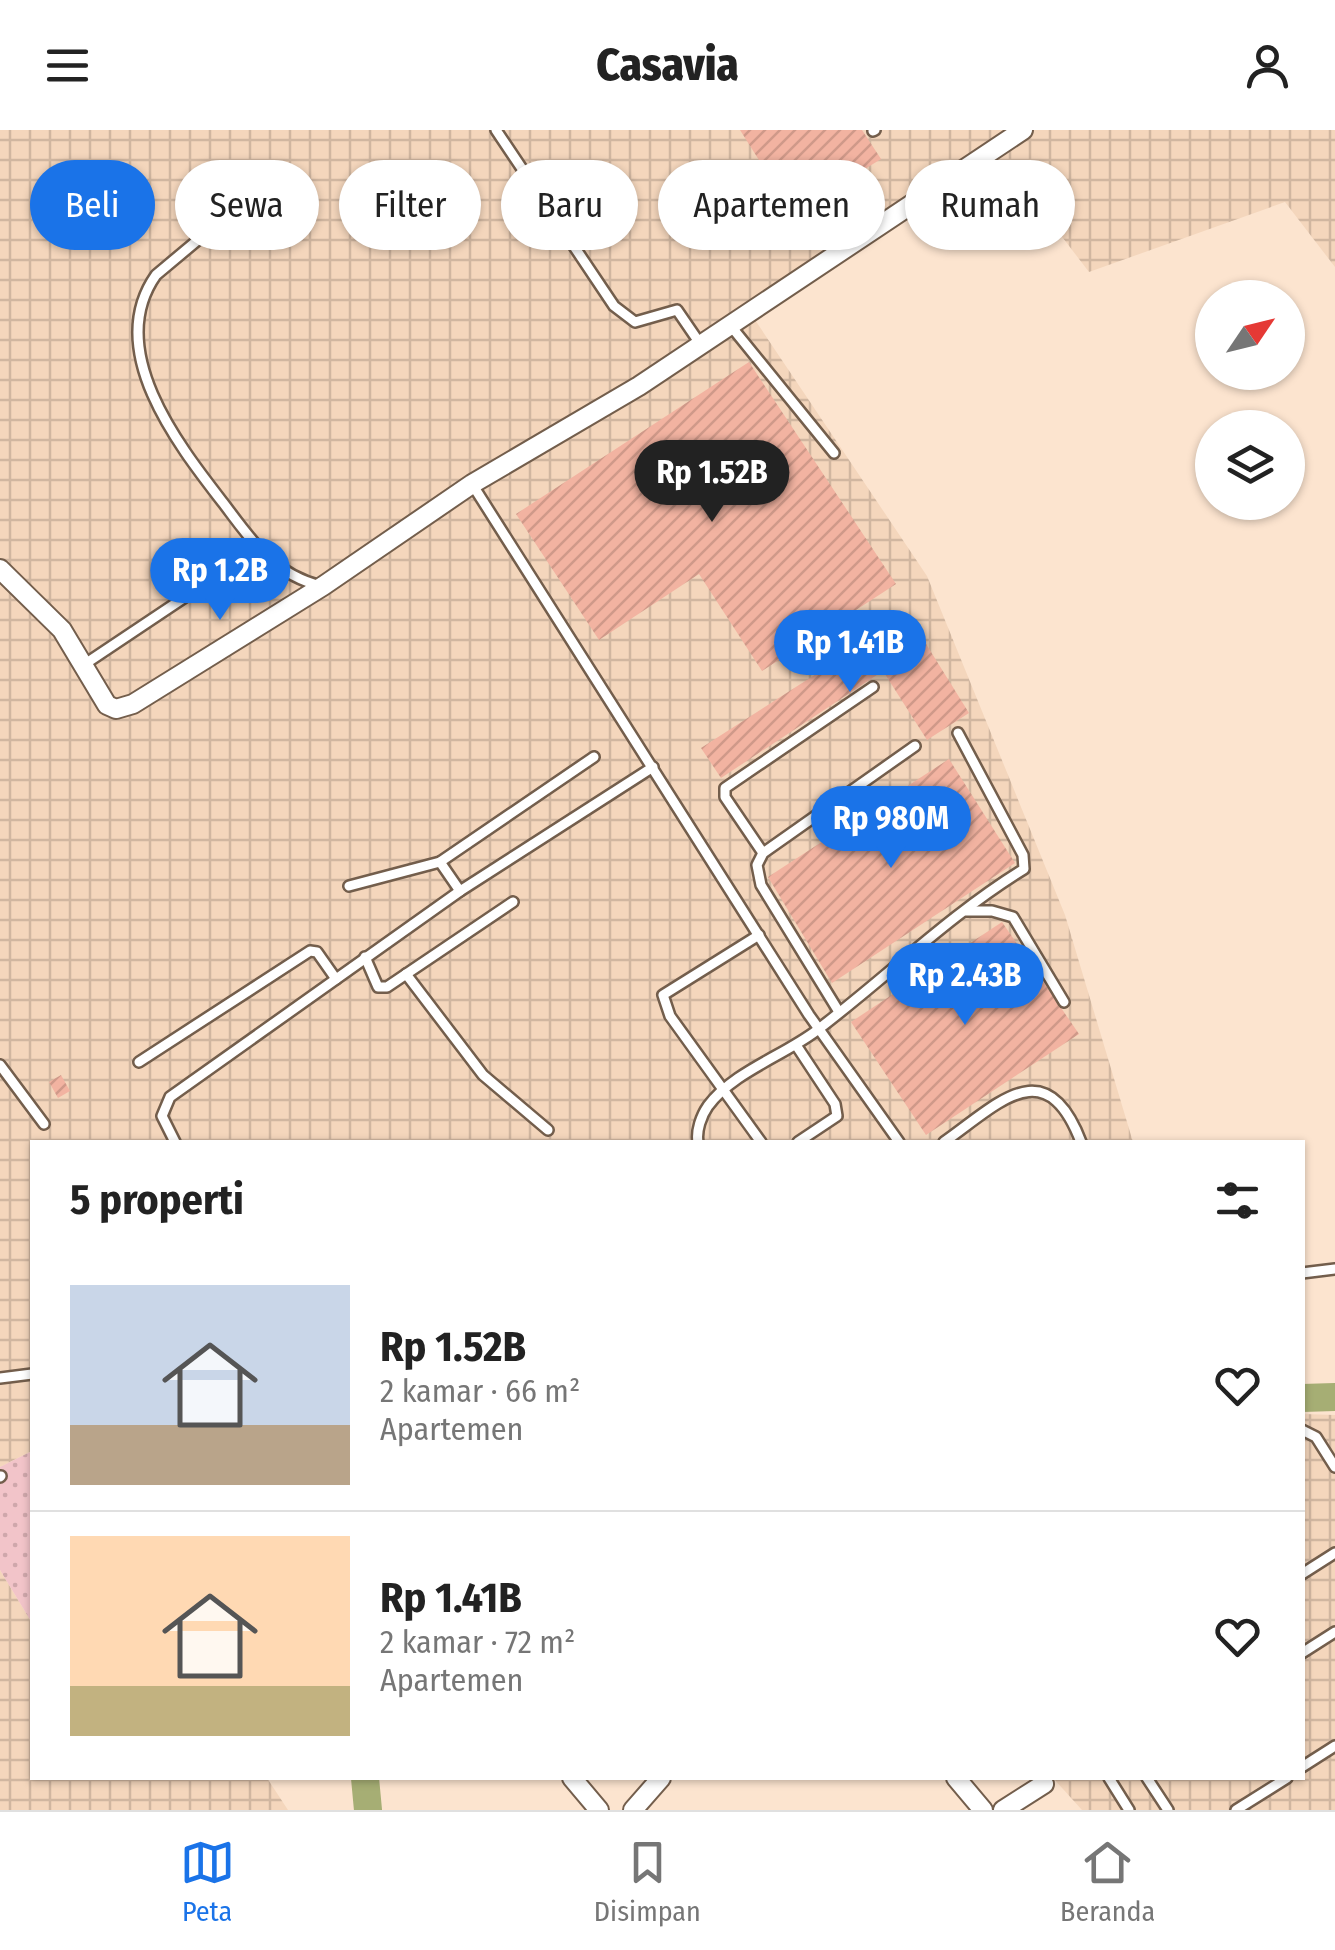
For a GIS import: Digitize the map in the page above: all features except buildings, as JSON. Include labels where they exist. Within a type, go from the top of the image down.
[{"type":"street","points":[[0,569],[45,608],[99,695],[116,709],[181,676],[324,586],[472,484],[702,344],[1023,130]]},
{"type":"street","points":[[574,1780],[599,1810]]},
{"type":"street","points":[[958,1780],[984,1810]]},
{"type":"street","points":[[1003,1810],[1044,1784]]},
{"type":"street","points":[[633,1810],[642,1786]]},
{"type":"lane","points":[[496,130],[614,306],[636,322],[677,310],[702,344]]},
{"type":"lane","points":[[187,250],[145,291],[140,318],[145,370],[169,428],[257,549],[297,580],[324,586]]},
{"type":"lane","points":[[730,324],[834,453]]},
{"type":"lane","points":[[472,484],[818,1029],[897,1140]]},
{"type":"lane","points":[[82,666],[257,549]]},
{"type":"lane","points":[[762,853],[725,797],[726,788],[873,686]]},
{"type":"lane","points":[[698,1140],[696,1133],[708,1107],[723,1092],[796,1046],[1024,869],[1026,862],[958,733]]},
{"type":"lane","points":[[839,1012],[761,885],[757,866],[762,853],[915,746]]},
{"type":"lane","points":[[348,886],[440,862],[594,757]]},
{"type":"lane","points":[[174,1140],[162,1116],[170,1098],[460,891],[653,767]]},
{"type":"lane","points":[[440,862],[460,891]]},
{"type":"lane","points":[[365,957],[382,989],[513,902]]},
{"type":"lane","points":[[966,911],[992,911],[1012,917],[1064,1002]]},
{"type":"lane","points":[[759,935],[663,995],[670,1016],[759,1140]]},
{"type":"lane","points":[[139,1062],[310,951],[317,952],[336,978]]},
{"type":"lane","points":[[406,974],[483,1075],[548,1130]]},
{"type":"lane","points":[[796,1046],[835,1104],[838,1116],[801,1140]]},
{"type":"lane","points":[[0,1065],[44,1124]]},
{"type":"lane","points":[[947,1140],[1014,1093],[1032,1089],[1048,1092],[1060,1104],[1081,1140]]},
{"type":"lane","points":[[1305,1273],[1335,1270]]},
{"type":"lane","points":[[0,1378],[30,1374]]},
{"type":"lane","points":[[1305,1431],[1316,1436],[1335,1467]]},
{"type":"lane","points":[[1305,1572],[1335,1553]]},
{"type":"lane","points":[[1305,1650],[1335,1632]]},
{"type":"lane","points":[[1305,1765],[1335,1746]]},
{"type":"lane","points":[[1110,1780],[1128,1810]]},
{"type":"lane","points":[[1148,1780],[1168,1810]]},
{"type":"lane","points":[[1236,1810],[1284,1780]]},
{"type":"shaded area","points":[[0,130],[1335,130],[1335,267],[1285,202],[1089,272],[1072,250],[1075,160],[905,160],[905,221],[885,233],[885,160],[658,160],[658,250],[857,250],[751,314],[927,576],[1065,915],[1132,1140],[30,1140],[30,1452],[0,1467]]},
{"type":"shaded area","points":[[1305,1414],[1335,1415],[1335,1810],[1082,1810],[1055,1780],[1305,1780]]},
{"type":"shaded area","points":[[30,1452],[30,1620],[0,1570],[0,1467]]},
{"type":"shaded area","points":[[0,1570],[30,1620],[30,1780],[268,1780],[288,1810],[0,1810]]},
{"type":"waterway","points":[[1305,1398],[1335,1397]]},
{"type":"waterway","points":[[365,1780],[368,1810]]}]
